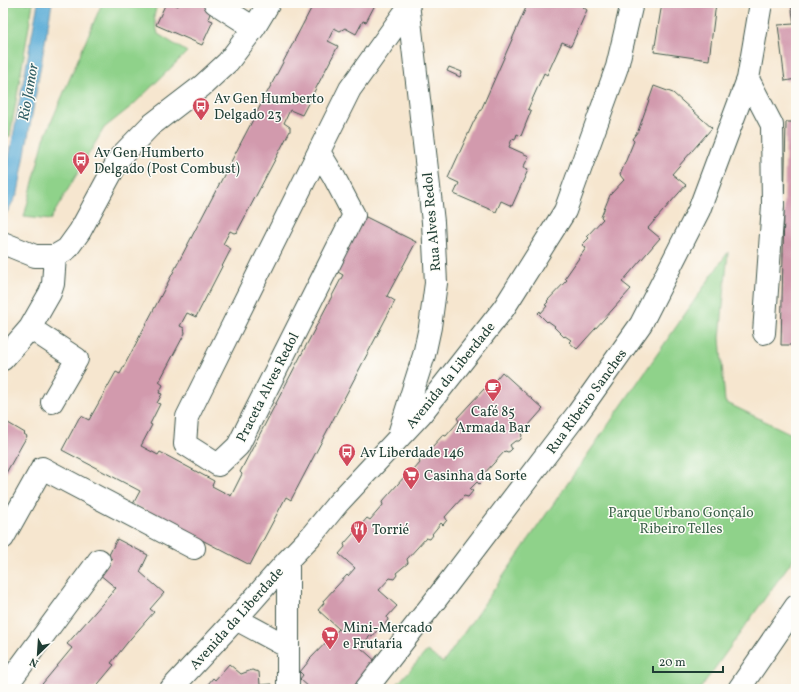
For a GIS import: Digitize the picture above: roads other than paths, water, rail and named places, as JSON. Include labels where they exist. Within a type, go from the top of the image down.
[{"type":"street","points":[[214,3],[254,28]]},
{"type":"street","points":[[3,243],[35,256],[55,256],[67,249],[80,231],[120,157],[150,126],[202,86],[228,62],[254,28],[269,3]]},
{"type":"street","name":"Avenida da Liberdade","points":[[171,689],[312,535],[338,503],[421,414],[504,308],[565,211],[617,67],[632,3]]},
{"type":"street","name":"Rua Ribeiro Sanches","points":[[366,689],[578,413],[641,324],[699,210],[748,79],[761,3]]},
{"type":"street","name":"Rua Alves Redol","points":[[398,438],[424,355],[430,327],[436,283],[433,222],[408,6]]},
{"type":"street","name":"Praceta Alves Redol","points":[[319,152],[354,215],[238,446],[218,465],[185,444],[187,417],[350,89],[408,6]]},
{"type":"street","points":[[748,79],[772,125],[773,205],[764,333]]},
{"type":"street","points":[[3,359],[30,328],[50,293],[53,284],[55,256]]},
{"type":"street","points":[[30,328],[78,359],[52,402]]},
{"type":"street","points":[[3,538],[42,468],[194,548]]},
{"type":"street","points":[[4,689],[100,560]]},
{"type":"street","points":[[288,560],[288,689]]},
{"type":"street","points":[[739,689],[796,606]]},
{"type":"street","points":[[236,619],[288,647]]},
{"type":"water","name":"Rio Jamor","points":[[38,3],[52,3],[18,193],[3,219],[3,190]]},
{"type":"place","name":"Av Gen Humberto Delgado 23","points":[[201,121]]},
{"type":"place","name":"Av Gen Humberto Delgado (Post Combust)","points":[[81,175]]},
{"type":"place","name":"Café 85 Armada Bar","points":[[493,402]]},
{"type":"place","name":"Av Liberdade 146","points":[[347,467]]},
{"type":"place","name":"Casinha da Sorte","points":[[411,490]]},
{"type":"place","name":"Torrié","points":[[359,544]]},
{"type":"place","name":"Mini-Mercado e Frutaria","points":[[330,650]]},
{"type":"park label","name":"Parque Urbano Gonçalo Ribeiro Telles","points":[[681,520]]}]
